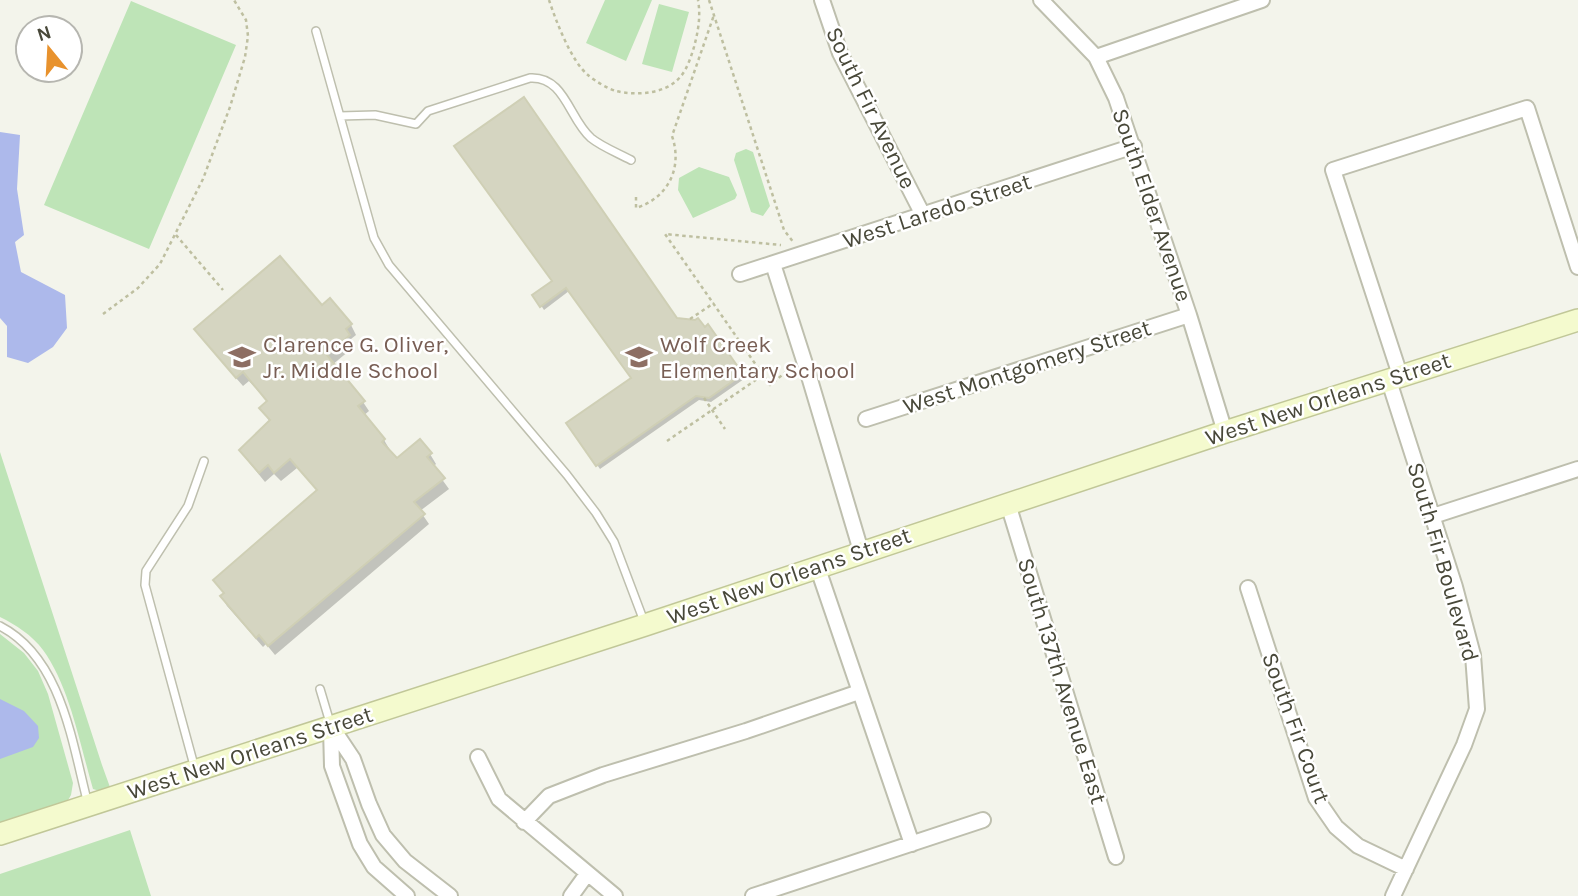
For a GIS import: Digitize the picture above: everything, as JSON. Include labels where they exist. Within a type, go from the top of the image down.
[{"type":"street","name":"South Fir Avenue","points":[[821,0],[840,53],[923,215]]},
{"type":"street","name":"South Elder Avenue","points":[[1041,0],[1096,57],[1116,98],[1134,146],[1225,432]]},
{"type":"street","points":[[1096,57],[1262,0]]},
{"type":"street","name":"South Fir Boulevard","points":[[1393,896],[1464,745],[1477,709],[1474,655],[1333,170],[1527,108],[1578,267]]},
{"type":"street","name":"West Laredo Street","points":[[740,274],[1134,146]]},
{"type":"street","points":[[773,264],[861,551]]},
{"type":"street","name":"West Montgomery Street","points":[[866,419],[1189,315]]},
{"type":"street","name":"West New Orleans Street","points":[[0,834],[645,625],[1225,432],[1578,320]]},
{"type":"street","points":[[1433,516],[1578,469]]},
{"type":"street","name":"South 137th Avenue East","points":[[1008,504],[1116,857]]},
{"type":"street","points":[[817,566],[912,844]]},
{"type":"street","name":"South Fir Court","points":[[1248,588],[1316,798],[1336,827],[1358,846],[1406,869]]},
{"type":"street","points":[[524,821],[549,796],[603,775],[746,731],[859,692]]},
{"type":"street","points":[[331,726],[353,759],[383,835],[405,861],[450,896]]},
{"type":"street","points":[[331,726],[332,766],[360,844],[374,867],[407,896]]},
{"type":"street","points":[[478,757],[499,799],[587,874],[599,891],[615,896]]},
{"type":"street","points":[[753,896],[983,820]]},
{"type":"street","points":[[360,844],[383,835]]},
{"type":"street","points":[[571,896],[587,874]]},
{"type":"lane","points":[[316,31],[374,238],[389,265],[596,513],[614,542],[645,625]]},
{"type":"lane","points":[[340,116],[375,115],[416,124],[428,111],[538,77],[555,85],[590,137],[631,160]]},
{"type":"lane","points":[[195,770],[145,585],[146,571],[188,506],[204,461]]},
{"type":"lane","points":[[0,626],[24,642],[40,660],[51,681],[64,715],[88,805]]},
{"type":"lane","points":[[320,689],[331,726]]},
{"type":"path","points":[[103,314],[150,278],[176,235],[203,179],[230,107],[248,36],[246,20],[234,0]]},
{"type":"path","points":[[549,0],[565,42],[587,74],[614,91],[646,93],[666,89],[681,76],[691,56],[698,32],[698,0]]},
{"type":"path","points":[[709,0],[784,230],[794,243]]},
{"type":"path","points":[[636,197],[636,208],[651,202],[663,192],[671,180],[676,160],[672,136],[714,15]]},
{"type":"path","points":[[691,56],[699,58]]},
{"type":"path","points":[[787,246],[665,234],[770,385],[788,373],[794,362]]},
{"type":"path","points":[[176,235],[223,290]]},
{"type":"path","points":[[690,319],[713,303]]},
{"type":"path","points":[[667,441],[763,375]]},
{"type":"path","points":[[705,398],[725,429]]},
{"type":"green space","points":[[605,0],[652,0],[626,61],[586,43]]},
{"type":"green space","points":[[131,1],[236,45],[149,249],[44,205]]},
{"type":"green space","points":[[659,4],[689,12],[672,72],[642,64]]},
{"type":"green space","points":[[746,149],[753,152],[770,206],[763,216],[751,212],[734,160],[736,153]]},
{"type":"green space","points":[[699,167],[729,177],[737,195],[735,199],[693,218],[678,190],[679,178]]},
{"type":"green space","points":[[0,452],[111,790],[103,792],[93,789],[67,699],[43,650],[23,631],[0,617]]},
{"type":"green space","points":[[0,634],[24,653],[38,671],[48,694],[73,783],[67,802],[0,826]]},
{"type":"green space","points":[[130,830],[151,896],[0,896],[0,874]]},
{"type":"water","points":[[0,132],[20,135],[17,189],[24,235],[15,242],[21,272],[65,295],[67,328],[53,347],[28,363],[7,357],[7,326],[0,318]]},
{"type":"water","points":[[0,699],[24,711],[38,726],[39,738],[33,747],[0,759]]},
{"type":"building","points":[[524,97],[677,318],[698,318],[705,327],[708,324],[743,374],[709,398],[696,396],[596,466],[566,423],[631,378],[566,288],[540,307],[532,295],[552,281],[454,146]]},
{"type":"building","points":[[280,256],[322,305],[330,298],[352,324],[346,329],[350,335],[327,355],[365,401],[358,406],[385,439],[382,442],[397,458],[420,439],[432,453],[427,457],[445,478],[414,502],[425,514],[268,646],[259,635],[256,638],[220,596],[224,593],[213,580],[317,490],[290,459],[274,473],[268,465],[259,473],[239,450],[270,420],[259,408],[267,401],[243,372],[236,378],[194,329]]},
{"type":"place","name":"Clarence G. Oliver, Jr. Middle School","points":[[242,357]]},
{"type":"place","name":"Wolf Creek Elementary School","points":[[639,357]]}]
